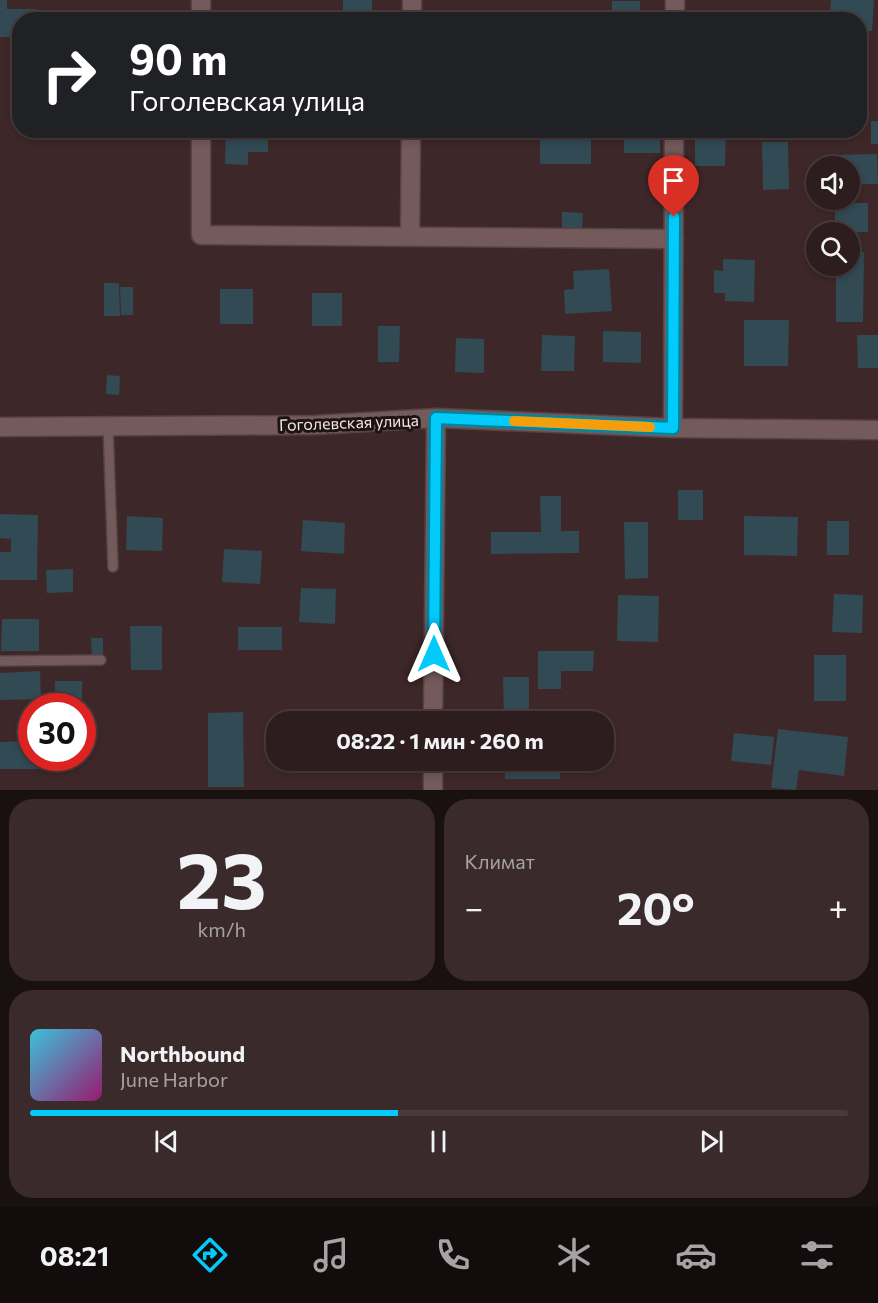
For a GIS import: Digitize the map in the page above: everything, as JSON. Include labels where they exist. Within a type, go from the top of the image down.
[{"type":"street","points":[[201,138],[201,235],[674,239]]},
{"type":"street","points":[[410,236],[411,138]]},
{"type":"street","points":[[673,428],[674,138]]},
{"type":"street","points":[[433,711],[436,418]]},
{"type":"street","name":"Гоголевская улица","points":[[0,427],[315,425],[436,418],[673,428],[878,430]]},
{"type":"street","points":[[433,771],[433,790]]},
{"type":"lane","points":[[108,426],[113,567]]},
{"type":"lane","points":[[0,661],[101,660]]},
{"type":"building","points":[[0,0],[7,0],[7,9],[37,9],[37,12],[12,12],[12,37],[0,37]]},
{"type":"building","points":[[343,0],[372,0],[372,10],[343,11]]},
{"type":"building","points":[[831,0],[874,0],[872,31],[867,31],[867,12],[830,12]]},
{"type":"building","points":[[612,1],[640,1],[640,12],[612,12]]},
{"type":"building","points":[[871,121],[878,121],[878,144],[871,144]]},
{"type":"building","points":[[226,138],[268,138],[268,152],[248,152],[248,165],[225,164]]},
{"type":"building","points":[[540,138],[591,138],[591,164],[540,164]]},
{"type":"building","points":[[624,138],[660,138],[660,153],[624,153]]},
{"type":"building","points":[[695,138],[726,138],[725,166],[695,166]]},
{"type":"building","points":[[762,142],[788,142],[789,189],[763,190]]},
{"type":"building","points":[[877,154],[878,184],[860,184],[860,156],[835,155]]},
{"type":"building","points":[[860,203],[868,203],[868,232],[860,232],[860,222],[835,222],[835,210],[860,210]]},
{"type":"building","points":[[562,212],[583,213],[582,230],[562,229]]},
{"type":"building","points":[[860,252],[864,252],[863,322],[836,322],[836,276],[860,276]]},
{"type":"building","points":[[723,259],[755,260],[754,302],[725,301],[725,293],[714,293],[714,270],[723,271]]},
{"type":"building","points":[[609,269],[612,311],[565,314],[564,290],[574,289],[573,271]]},
{"type":"building","points":[[104,283],[119,283],[120,316],[104,316]]},
{"type":"building","points":[[120,287],[133,287],[133,315],[121,315]]},
{"type":"building","points":[[220,289],[253,289],[253,324],[220,324]]},
{"type":"building","points":[[312,293],[342,293],[342,326],[312,326]]},
{"type":"building","points":[[744,320],[789,320],[788,366],[744,366]]},
{"type":"building","points":[[378,326],[400,326],[399,362],[378,362]]},
{"type":"building","points":[[603,331],[641,332],[641,363],[603,362]]},
{"type":"building","points":[[542,335],[575,336],[574,371],[541,371]]},
{"type":"building","points":[[857,335],[878,335],[878,368],[858,368]]},
{"type":"building","points":[[456,338],[484,339],[484,373],[455,372]]},
{"type":"building","points":[[107,375],[120,376],[119,395],[106,394]]},
{"type":"building","points":[[678,490],[703,490],[703,520],[678,520]]},
{"type":"building","points":[[540,496],[561,496],[561,531],[579,531],[579,553],[491,554],[491,532],[541,532]]},
{"type":"building","points":[[0,514],[38,515],[37,580],[0,580],[0,552],[11,552],[11,539],[0,538]]},
{"type":"building","points":[[127,516],[163,518],[162,551],[126,550]]},
{"type":"building","points":[[744,516],[798,517],[797,556],[744,555]]},
{"type":"building","points":[[303,520],[345,523],[344,554],[301,551]]},
{"type":"building","points":[[827,521],[849,521],[849,555],[827,555]]},
{"type":"building","points":[[624,522],[648,522],[648,578],[625,579]]},
{"type":"building","points":[[224,549],[262,551],[260,584],[222,582]]},
{"type":"building","points":[[73,569],[73,592],[47,593],[46,570]]},
{"type":"building","points":[[301,588],[336,589],[335,624],[299,622]]},
{"type":"building","points":[[834,594],[863,595],[862,633],[832,632]]},
{"type":"building","points":[[618,595],[659,596],[658,642],[617,641]]},
{"type":"building","points":[[2,619],[39,619],[39,651],[1,651]]},
{"type":"building","points":[[130,626],[162,626],[162,670],[131,670]]},
{"type":"building","points":[[238,627],[282,627],[282,650],[238,650]]},
{"type":"building","points":[[91,638],[103,638],[103,657],[92,658]]},
{"type":"building","points":[[538,651],[594,651],[593,671],[561,671],[561,689],[538,689]]},
{"type":"building","points":[[814,655],[846,655],[846,701],[814,701]]},
{"type":"building","points":[[40,671],[41,693],[18,693],[18,700],[0,700],[0,673]]},
{"type":"building","points":[[503,677],[529,677],[529,711],[504,711]]},
{"type":"building","points":[[55,681],[82,681],[82,693],[55,693]]},
{"type":"building","points":[[243,712],[244,787],[208,787],[208,713]]},
{"type":"building","points":[[778,729],[848,737],[844,776],[799,770],[796,790],[771,788]]},
{"type":"building","points":[[734,733],[774,737],[771,765],[731,761]]},
{"type":"building","points":[[18,741],[18,769],[0,769],[0,742]]},
{"type":"building","points":[[505,771],[560,771],[560,779],[505,779]]},
{"type":"slow traffic","points":[[514,421],[650,427]]},
{"type":"route","points":[[434,654],[436,418],[673,428],[674,217]]}]
